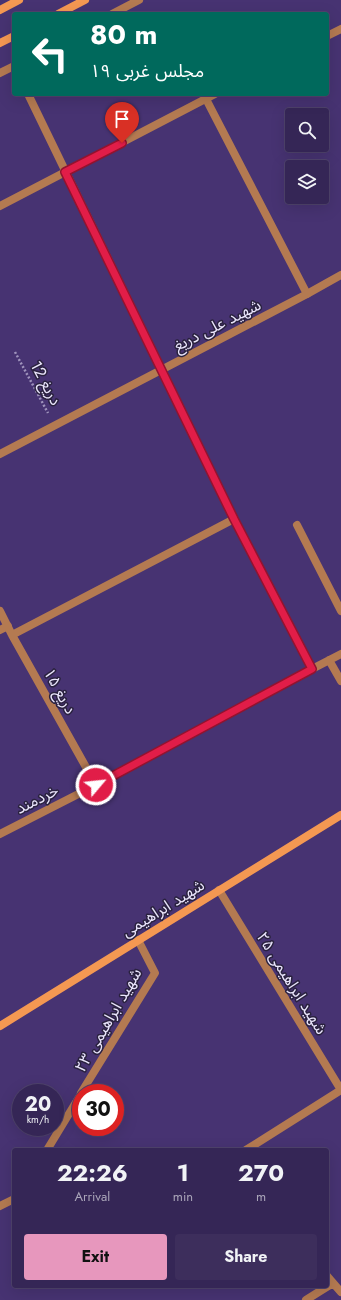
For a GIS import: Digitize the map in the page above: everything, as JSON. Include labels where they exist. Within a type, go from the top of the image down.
[{"type":"street","points":[[0,10],[19,0]]},
{"type":"street","points":[[62,12],[85,0]]},
{"type":"street","points":[[116,12],[139,0]]},
{"type":"street","points":[[329,35],[341,29]]},
{"type":"street","points":[[0,43],[12,37]]},
{"type":"street","points":[[0,73],[12,67]]},
{"type":"street","points":[[29,96],[234,519],[312,669]]},
{"type":"street","points":[[0,206],[211,96]]},
{"type":"street","points":[[206,99],[307,294]]},
{"type":"street","name":"شهید علی دریغ","points":[[0,454],[341,275]]},
{"type":"street","points":[[12,635],[234,519]]},
{"type":"street","points":[[297,525],[341,611]]},
{"type":"street","name":"دریغ ۱۵","points":[[0,611],[96,785]]},
{"type":"street","points":[[0,630],[8,626]]},
{"type":"street","name":"خردمند","points":[[0,834],[96,785],[341,654]]},
{"type":"street","points":[[329,660],[341,681]]},
{"type":"street","name":"شهید ابراهیمی","points":[[0,1026],[341,815]]},
{"type":"street","name":"شهید ابراهیمی ۲۵","points":[[219,890],[341,1090]]},
{"type":"street","name":"شهید ابراهیمی ۲۳","points":[[87,1084],[155,973],[138,940]]},
{"type":"street","points":[[249,1148],[341,1090]]},
{"type":"street","name":"شهید ابراهیمی ۲۳","points":[[48,1148],[72,1108]]},
{"type":"street","points":[[0,1206],[12,1200]]},
{"type":"street","points":[[329,1278],[341,1292]]},
{"type":"street","points":[[329,1286],[333,1283]]},
{"type":"street","points":[[306,1300],[325,1288]]},
{"type":"path","name":"دریغ 12","points":[[15,352],[55,426]]},
{"type":"route","points":[[96,785],[312,669],[234,519],[65,172],[122,143]]}]
